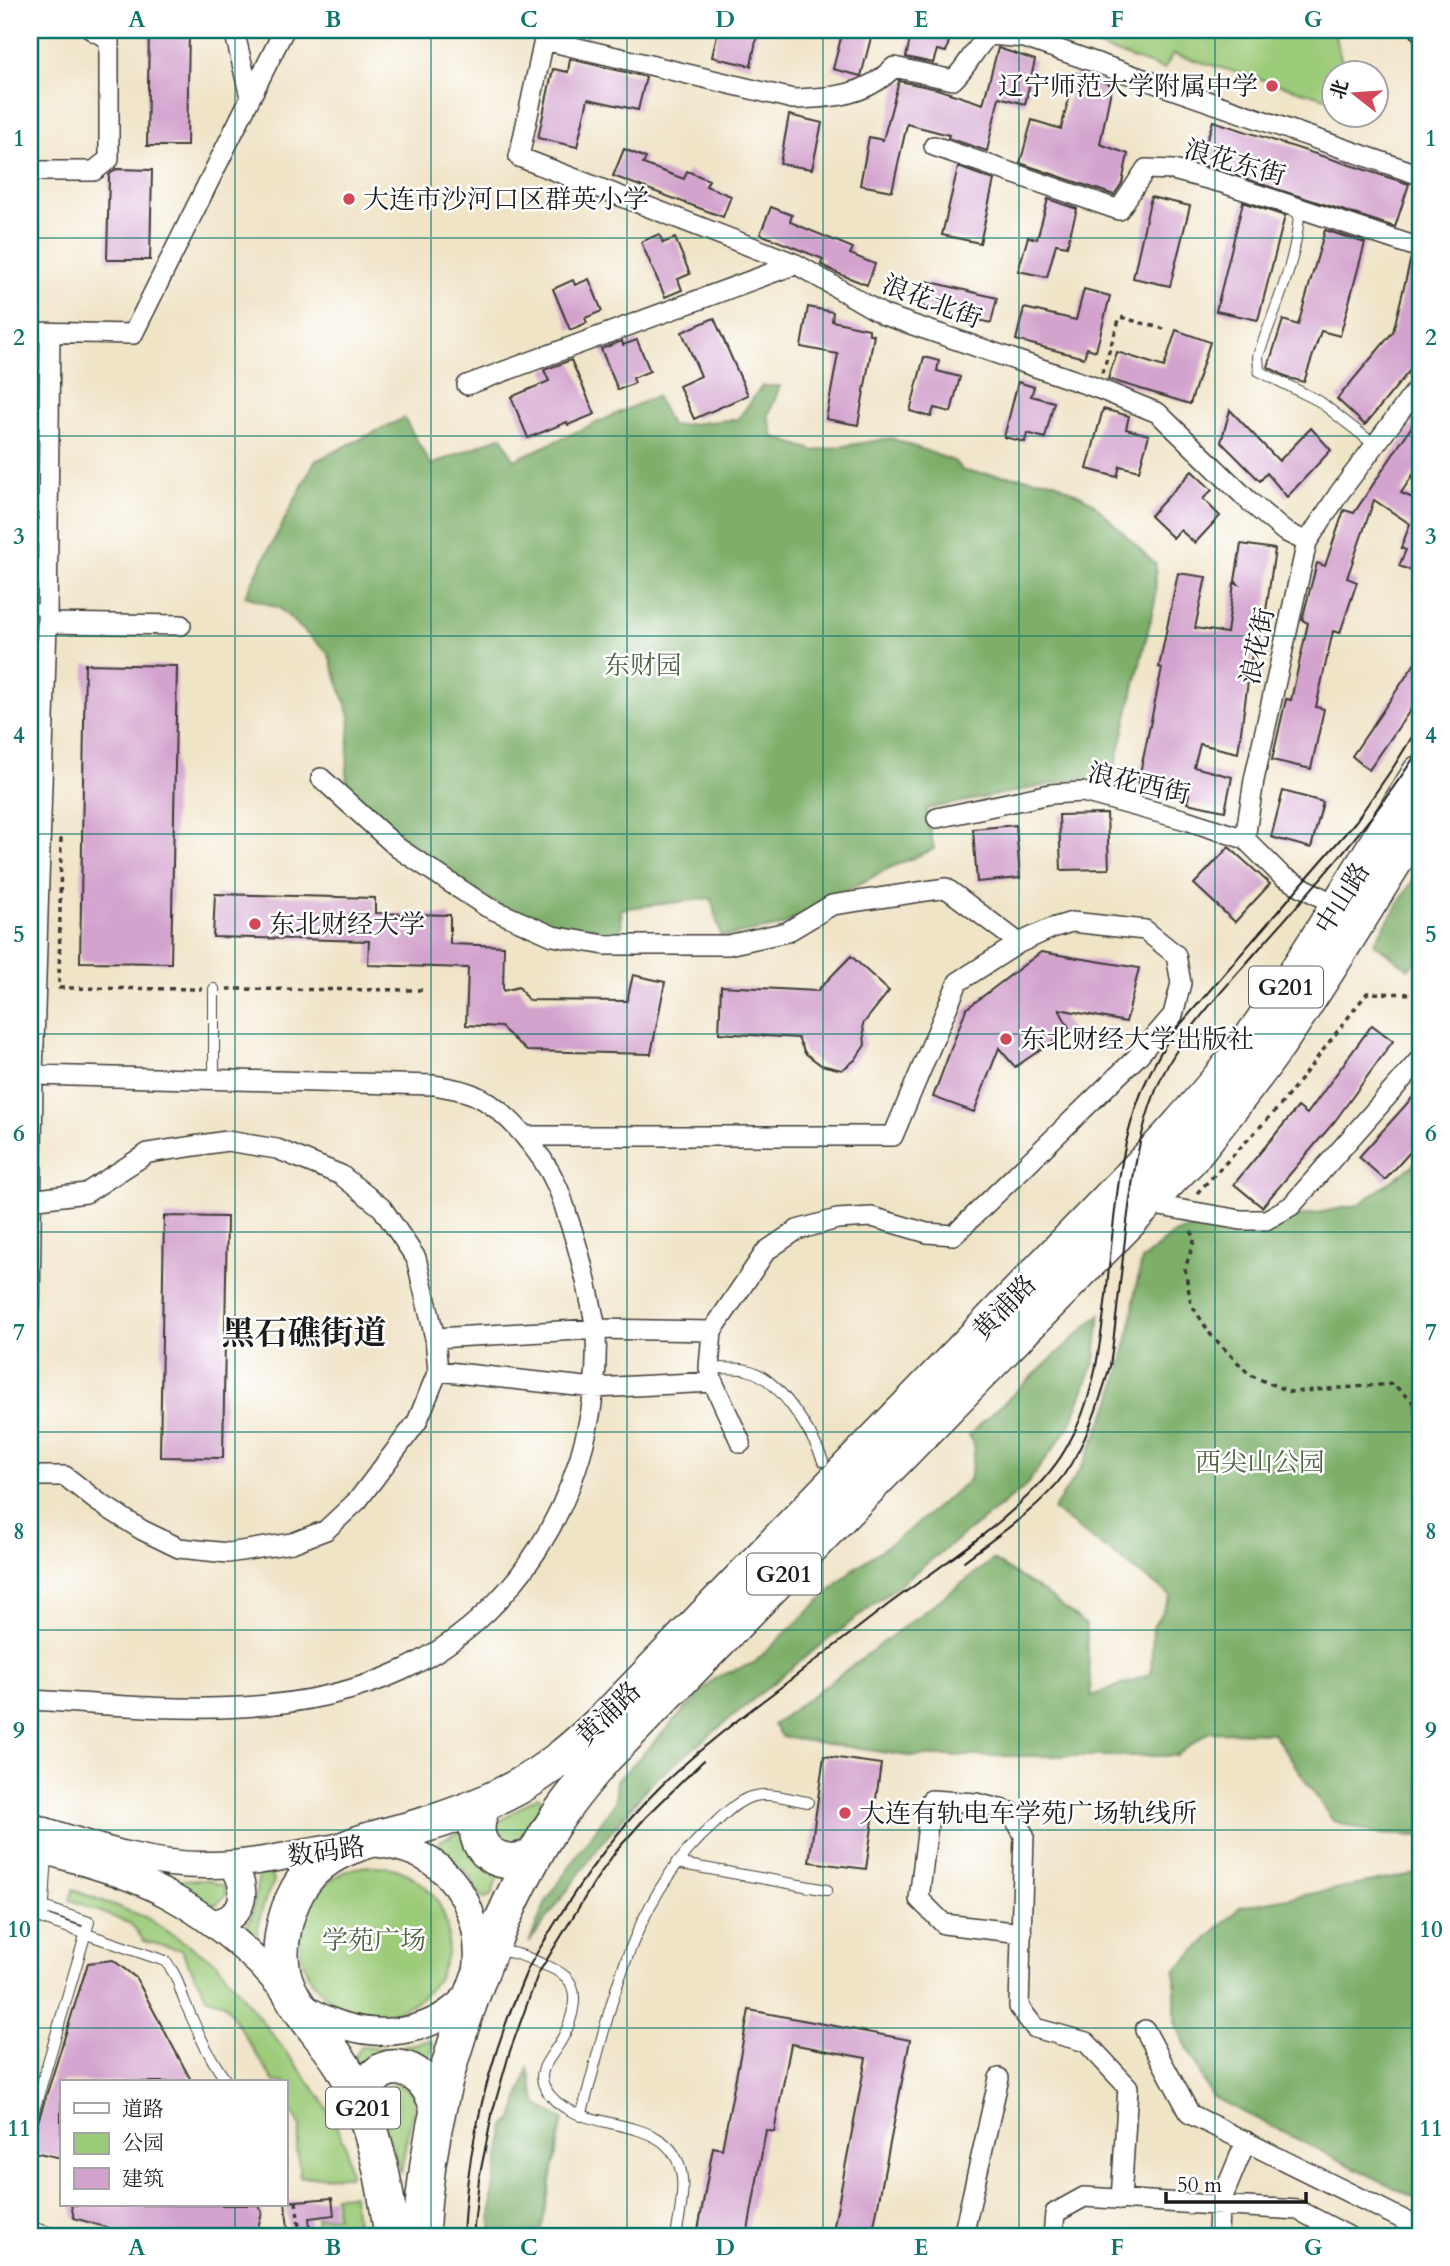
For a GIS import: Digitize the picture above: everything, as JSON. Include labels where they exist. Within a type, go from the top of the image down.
[{"type":"highway","name":"中山路","points":[[1151,1199],[1200,1102],[1239,1054],[1292,978],[1420,773]]},
{"type":"highway","name":"中山路","points":[[1151,1199],[1189,1160],[1275,1050],[1420,820]]},
{"type":"highway","name":"黄浦路","points":[[392,2236],[377,2151],[363,2106],[342,2066],[319,2031],[292,1998],[283,1974],[282,1932],[289,1908],[299,1888],[315,1868],[334,1853],[353,1844],[424,1825],[485,1803],[544,1772],[579,1743],[1151,1199]]},
{"type":"highway","name":"黄浦路","points":[[421,2236],[423,2196],[437,2107],[449,2061],[534,1856],[555,1820],[604,1758],[1151,1199]]},
{"type":"highway","points":[[485,1803],[477,1821],[476,1831],[479,1842],[486,1850],[510,1862],[521,1862],[534,1856]]},
{"type":"highway","points":[[363,2106],[368,2083],[376,2074],[386,2069],[398,2068],[409,2070],[428,2083],[437,2107]]},
{"type":"main road","name":"数码路","points":[[30,1826],[134,1857],[211,1865],[256,1861],[353,1844],[390,1844],[414,1852],[435,1864],[453,1882],[466,1901],[475,1925],[479,1953],[493,1956]]},
{"type":"main road","points":[[39,1849],[140,1881],[171,1896],[212,1923],[260,1964],[292,1998],[314,2013],[338,2024],[361,2030],[414,2030],[438,2020],[459,2004],[493,1956]]},
{"type":"main road","points":[[212,1923],[226,1920],[235,1913],[241,1901],[241,1875],[231,1864]]},
{"type":"street","points":[[30,171],[94,171],[109,159],[109,39],[92,30]]},
{"type":"street","points":[[234,30],[250,97]]},
{"type":"street","points":[[30,332],[133,334],[284,30]]},
{"type":"street","name":"浪花北街","points":[[1307,542],[1284,531],[1250,502],[1158,413],[1097,388],[884,315],[796,264],[519,157],[544,40],[793,99],[831,99],[859,92],[884,77],[894,67],[954,80],[967,67],[978,45],[989,35],[1025,38],[1420,175]]},
{"type":"street","name":"浪花东街","points":[[934,146],[1119,210],[1146,169],[1172,170],[1223,183],[1420,248]]},
{"type":"street","points":[[467,385],[796,264]]},
{"type":"street","points":[[30,1306],[36,777],[50,333]]},
{"type":"street","name":"浪花街","points":[[1245,839],[1255,780],[1307,542],[1340,492],[1420,385]]},
{"type":"street","points":[[41,614],[181,625]]},
{"type":"street","points":[[321,778],[398,848],[487,907],[553,936],[605,945],[728,946],[787,932],[832,905],[946,888],[1019,943]]},
{"type":"street","name":"浪花西街","points":[[937,818],[1050,794],[1083,792],[1245,839]]},
{"type":"street","points":[[1245,839],[1282,876],[1337,906]]},
{"type":"street","points":[[525,1136],[892,1136],[902,1118],[958,982],[1019,943],[1073,922],[1145,930],[1176,955],[1181,983],[1173,1015],[1137,1057],[954,1235],[928,1233],[872,1217],[837,1219],[797,1230],[766,1251],[712,1331],[711,1375],[741,1443]]},
{"type":"street","points":[[1151,1199],[1241,1220],[1266,1220],[1291,1206],[1420,1059]]},
{"type":"street","points":[[30,1700],[183,1709],[294,1703],[365,1686],[406,1668],[463,1634],[507,1590],[541,1545],[568,1493],[588,1432],[596,1388],[596,1329],[581,1253],[557,1185],[525,1136],[495,1108],[473,1094],[434,1085],[33,1075]]},
{"type":"street","points":[[30,1200],[86,1193],[148,1153],[227,1141],[277,1149],[341,1175],[382,1208],[416,1258],[435,1338],[438,1371],[417,1422],[358,1500],[326,1530],[292,1542],[228,1553],[179,1548],[142,1530],[98,1502],[65,1476],[30,1476]]},
{"type":"street","points":[[435,1338],[596,1329],[712,1331]]},
{"type":"street","points":[[438,1371],[596,1388],[711,1375]]},
{"type":"street","points":[[1021,1933],[944,1924],[919,1899],[931,1800],[976,1803],[1011,1812],[1024,1835],[1019,2007],[1035,2028],[1086,2042],[1128,2087],[1121,2200]]},
{"type":"street","points":[[1145,2030],[1191,2114],[1408,2222],[1406,2236]]},
{"type":"street","points":[[963,2236],[999,2078]]},
{"type":"street","points":[[1218,2236],[1219,2206],[1246,2141]]},
{"type":"street","points":[[1053,2236],[1055,2213],[1084,2197],[1298,2210],[1348,2236]]},
{"type":"lane","points":[[1299,208],[1299,227],[1293,253],[1258,356],[1259,371],[1319,401],[1375,445]]},
{"type":"lane","points":[[214,989],[214,1080]]},
{"type":"lane","points":[[711,1375],[747,1369],[773,1385],[792,1406],[823,1461]]},
{"type":"lane","points":[[581,2116],[625,1958],[654,1896],[676,1863],[735,1805],[755,1796],[808,1802]]},
{"type":"lane","points":[[39,1849],[43,1919],[165,1961],[175,1973],[210,2055],[226,2080]]},
{"type":"lane","points":[[676,1863],[827,1890]]},
{"type":"lane","points":[[30,2124],[86,1933]]},
{"type":"lane","points":[[493,1956],[555,1969],[567,1977],[574,1991],[573,2007],[565,2032],[542,2071],[543,2084],[561,2107],[581,2116],[652,2134],[671,2151],[679,2163],[682,2180],[676,2236]]},
{"type":"lane","points":[[30,2222],[35,2228],[62,2236]]},
{"type":"path","points":[[1097,388],[1120,317],[1164,329]]},
{"type":"path","points":[[61,826],[59,988],[425,990]]},
{"type":"path","points":[[1420,994],[1367,993],[1280,1106],[1151,1199],[1195,1238],[1185,1269],[1191,1304],[1211,1335],[1250,1375],[1290,1392],[1393,1384],[1420,1409]]},
{"type":"path","points":[[287,2190],[289,2197]]},
{"type":"path","points":[[296,2201],[300,2236]]},
{"type":"green space","points":[[1048,30],[1349,30],[1335,37],[1341,60],[1320,60],[1320,96],[1173,54],[1164,69]]},
{"type":"green space","name":"东财园","points":[[762,386],[780,386],[768,416],[774,437],[815,451],[891,438],[954,461],[963,471],[1053,481],[1091,501],[1156,565],[1155,601],[1114,772],[926,809],[934,849],[887,869],[781,926],[721,937],[711,898],[621,909],[622,942],[560,929],[524,917],[499,905],[453,876],[346,788],[350,716],[328,653],[279,608],[245,596],[315,461],[404,418],[431,465],[502,436],[514,460],[656,396],[671,426],[738,419]]},
{"type":"green space","points":[[1420,869],[1420,955],[1409,969],[1374,943]]},
{"type":"green space","name":"西尖山公园","points":[[1420,1160],[1420,1836],[1376,1834],[1333,1821],[1273,1733],[1209,1732],[1176,1756],[908,1756],[782,1737],[773,1725],[993,1560],[1044,1592],[1086,1625],[1091,1696],[1151,1674],[1153,1627],[1171,1596],[1053,1510],[1084,1463],[1113,1397],[1131,1326],[1142,1260],[1173,1234],[1203,1225],[1245,1227],[1358,1205]]},
{"type":"green space","points":[[1100,1314],[1095,1360],[1070,1426],[1024,1488],[794,1666],[650,1784],[604,1840],[529,1943],[546,1902],[615,1803],[617,1781],[716,1677],[754,1663],[851,1571],[908,1531],[969,1480],[975,1449],[969,1435]]},
{"type":"green space","points":[[538,1796],[543,1801],[515,1845],[498,1843],[491,1827]]},
{"type":"green space","points":[[460,1832],[500,1872],[491,1895],[486,1898],[480,1896],[469,1875],[439,1848],[440,1841]]},
{"type":"green space","name":"学苑广场","points":[[374,1866],[402,1872],[426,1888],[442,1912],[448,1940],[442,1968],[426,1992],[402,2008],[374,2014],[346,2008],[322,1992],[306,1968],[300,1940],[306,1912],[322,1888],[346,1872]]},
{"type":"green space","points":[[1420,1873],[1420,2203],[1417,2199],[1211,2096],[1175,2023],[1175,1971],[1240,1907]]},
{"type":"green space","points":[[259,1874],[271,1875],[274,1882],[264,1903],[256,1941],[249,1945],[241,1938],[252,1915]]},
{"type":"green space","points":[[181,1880],[208,1880],[224,1886],[226,1895],[217,1904],[207,1904],[180,1888]]},
{"type":"green space","points":[[73,1890],[145,1917],[217,1963],[320,2096],[345,2143],[350,2176],[300,2177],[297,2147],[301,2126],[287,2104],[287,2080],[273,2080],[224,2003],[207,1998],[181,1950],[144,1941],[131,1924],[70,1900]]},
{"type":"green space","points":[[430,2040],[433,2046],[428,2062],[420,2066],[363,2076],[353,2060],[361,2047],[396,2049]]},
{"type":"green space","points":[[528,2068],[537,2104],[563,2119],[541,2232],[491,2236],[492,2195],[505,2125],[513,2120]]},
{"type":"green space","points":[[395,2084],[404,2086],[414,2096],[401,2173],[381,2110],[384,2091]]},
{"type":"green space","points":[[353,2195],[357,2236],[318,2236],[316,2218],[337,2216],[334,2196]]},
{"type":"building","points":[[149,30],[189,30],[187,146],[147,146]]},
{"type":"building","points":[[718,30],[758,30],[751,66],[712,57]]},
{"type":"building","points":[[843,30],[873,30],[861,76],[833,69]]},
{"type":"building","points":[[912,30],[952,30],[946,52],[937,50],[933,63],[906,57]]},
{"type":"building","points":[[998,48],[1035,60],[1025,104],[999,97],[987,151],[948,138],[949,135],[907,124],[892,191],[860,185],[869,137],[883,140],[899,81],[937,89],[983,104]]},
{"type":"building","points":[[570,59],[646,77],[638,110],[588,99],[577,147],[538,138],[553,69],[568,72]]},
{"type":"building","points":[[1075,73],[1112,85],[1100,144],[1128,154],[1122,183],[1114,195],[1020,163],[1032,120],[1061,129]]},
{"type":"building","points":[[789,115],[822,123],[812,169],[780,164]]},
{"type":"building","points":[[1213,121],[1409,184],[1395,227],[1199,164]]},
{"type":"building","points":[[624,149],[646,158],[643,164],[684,179],[687,171],[709,180],[706,186],[731,196],[723,217],[613,176]]},
{"type":"building","points":[[958,167],[994,180],[980,243],[942,235]]},
{"type":"building","points":[[116,169],[152,170],[150,260],[107,260],[109,175]]},
{"type":"building","points":[[1151,197],[1190,206],[1170,286],[1133,278]]},
{"type":"building","points":[[1048,199],[1077,209],[1067,246],[1056,244],[1047,277],[1018,271],[1028,237],[1037,239]]},
{"type":"building","points":[[1243,202],[1285,216],[1258,320],[1216,311]]},
{"type":"building","points":[[771,207],[792,215],[790,222],[853,248],[850,254],[875,264],[867,285],[821,264],[823,259],[760,234]]},
{"type":"building","points":[[1325,230],[1365,243],[1340,336],[1321,331],[1304,382],[1268,367],[1283,320],[1298,325]]},
{"type":"building","points":[[659,234],[663,243],[675,238],[690,274],[678,279],[682,290],[665,297],[641,242]]},
{"type":"building","points":[[1411,258],[1420,260],[1420,358],[1365,425],[1337,399],[1393,332]]},
{"type":"building","points":[[589,279],[602,311],[585,318],[587,323],[570,330],[553,289],[573,280],[575,285]]},
{"type":"building","points":[[927,281],[997,298],[991,323],[920,306]]},
{"type":"building","points":[[1084,289],[1110,296],[1096,351],[1087,348],[1084,358],[1016,340],[1024,308],[1076,320]]},
{"type":"building","points":[[808,307],[833,312],[832,321],[869,329],[869,334],[874,335],[858,425],[826,419],[838,354],[801,347]]},
{"type":"building","points":[[714,318],[748,395],[694,419],[679,386],[701,376],[682,332]]},
{"type":"building","points":[[1176,330],[1210,342],[1190,404],[1108,379],[1117,352],[1164,367]]},
{"type":"building","points":[[637,340],[650,371],[633,378],[635,383],[618,390],[601,349],[622,341],[623,345]]},
{"type":"building","points":[[924,357],[939,361],[937,371],[960,377],[951,412],[934,408],[931,417],[910,411]]},
{"type":"building","points":[[571,360],[595,414],[528,438],[511,397],[549,381],[544,370]]},
{"type":"building","points":[[1018,382],[1034,387],[1031,396],[1054,402],[1045,438],[1027,433],[1025,442],[1004,437]]},
{"type":"building","points":[[1103,409],[1129,416],[1126,429],[1149,435],[1139,471],[1120,466],[1117,477],[1087,469]]},
{"type":"building","points":[[1230,410],[1279,461],[1311,428],[1331,450],[1287,497],[1267,473],[1260,481],[1221,442]]},
{"type":"building","points":[[1420,414],[1420,464],[1401,493],[1420,501],[1420,574],[1399,566],[1406,550],[1401,548],[1410,524],[1374,500],[1347,578],[1357,582],[1340,633],[1333,631],[1316,707],[1324,709],[1311,769],[1272,760],[1286,699],[1291,700],[1308,623],[1302,620],[1317,563],[1325,566],[1344,510],[1354,513]]},
{"type":"building","points":[[1192,471],[1212,490],[1203,499],[1220,516],[1195,543],[1180,530],[1173,538],[1150,516]]},
{"type":"building","points":[[1241,544],[1275,549],[1265,618],[1257,617],[1238,753],[1200,744],[1194,767],[1232,777],[1225,811],[1187,803],[1189,794],[1138,783],[1178,573],[1206,577],[1195,628],[1227,633],[1234,583],[1238,584],[1235,581]]},
{"type":"building","points":[[1420,656],[1420,696],[1369,770],[1352,756]]},
{"type":"building","points":[[85,664],[177,666],[171,963],[80,962]]},
{"type":"building","points":[[1283,791],[1323,802],[1311,848],[1271,837]]},
{"type":"building","points":[[1107,814],[1109,869],[1061,870],[1059,815]]},
{"type":"building","points":[[1016,825],[1020,878],[977,882],[973,829]]},
{"type":"building","points":[[1229,847],[1270,884],[1235,922],[1194,884]]},
{"type":"building","points":[[215,894],[375,898],[375,913],[450,915],[450,944],[504,946],[503,991],[519,987],[528,1000],[627,1001],[633,975],[665,982],[651,1054],[527,1051],[501,1027],[466,1025],[468,968],[368,965],[369,941],[213,937]]},
{"type":"building","name":"东北财经大学出版社","points":[[1041,952],[1139,968],[1126,1022],[1059,1009],[1070,1030],[1015,1067],[999,1048],[974,1112],[933,1097],[966,1009]]},
{"type":"building","points":[[851,956],[889,991],[863,1024],[865,1045],[855,1060],[842,1070],[821,1065],[805,1053],[798,1038],[719,1033],[721,986],[817,991]]},
{"type":"building","points":[[1372,1025],[1393,1041],[1335,1121],[1262,1207],[1234,1184],[1298,1107],[1307,1114]]},
{"type":"building","points":[[1420,1089],[1420,1141],[1385,1180],[1359,1157]]},
{"type":"building","points":[[164,1216],[227,1217],[223,1458],[160,1457]]},
{"type":"building","name":"大连有轨电车学苑广场轨线所","points":[[824,1756],[881,1764],[866,1869],[809,1862]]},
{"type":"building","points":[[113,1960],[136,1978],[191,2080],[60,2080],[60,2158],[34,2152],[36,2128],[88,1963]]},
{"type":"building","points":[[749,2010],[910,2040],[872,2236],[832,2236],[866,2058],[791,2044],[774,2132],[766,2130],[747,2236],[697,2236],[713,2147],[722,2149]]},
{"type":"building","points":[[332,2198],[334,2215],[309,2218],[311,2236],[289,2236],[287,2202]]},
{"type":"building","points":[[71,2206],[259,2206],[262,2212],[256,2236],[136,2236],[74,2218]]},
{"type":"tram line","points":[[1408,30],[1420,50]]},
{"type":"tram line","points":[[463,2236],[469,2168],[491,2069],[526,1973],[564,1909],[588,1872],[629,1820],[686,1763],[889,1604],[960,1553],[1009,1513],[1050,1472],[1075,1430],[1090,1391],[1102,1330],[1125,1145],[1142,1091],[1156,1061],[1173,1033],[1356,821],[1420,724]]},
{"type":"tram line","points":[[964,1561],[1016,1522],[1053,1488],[1071,1464],[1091,1423],[1110,1366],[1136,1159],[1150,1107],[1165,1071],[1201,1016],[1343,852],[1420,748]]},
{"type":"tram line","points":[[473,2236],[479,2179],[493,2110],[510,2051],[538,1974],[616,1851],[703,1761]]},
{"type":"place","name":"辽宁师范大学附属中学","points":[[1272,86]]},
{"type":"place","name":"大连市沙河口区群英小学","points":[[349,199]]},
{"type":"place","name":"东北财经大学","points":[[255,924]]},
{"type":"place","name":"东北财经大学出版社","points":[[1006,1039]]},
{"type":"place","name":"大连有轨电车学苑广场轨线所","points":[[845,1813]]},
{"type":"district","name":"黑石礁街道","points":[[304,1332]]}]
